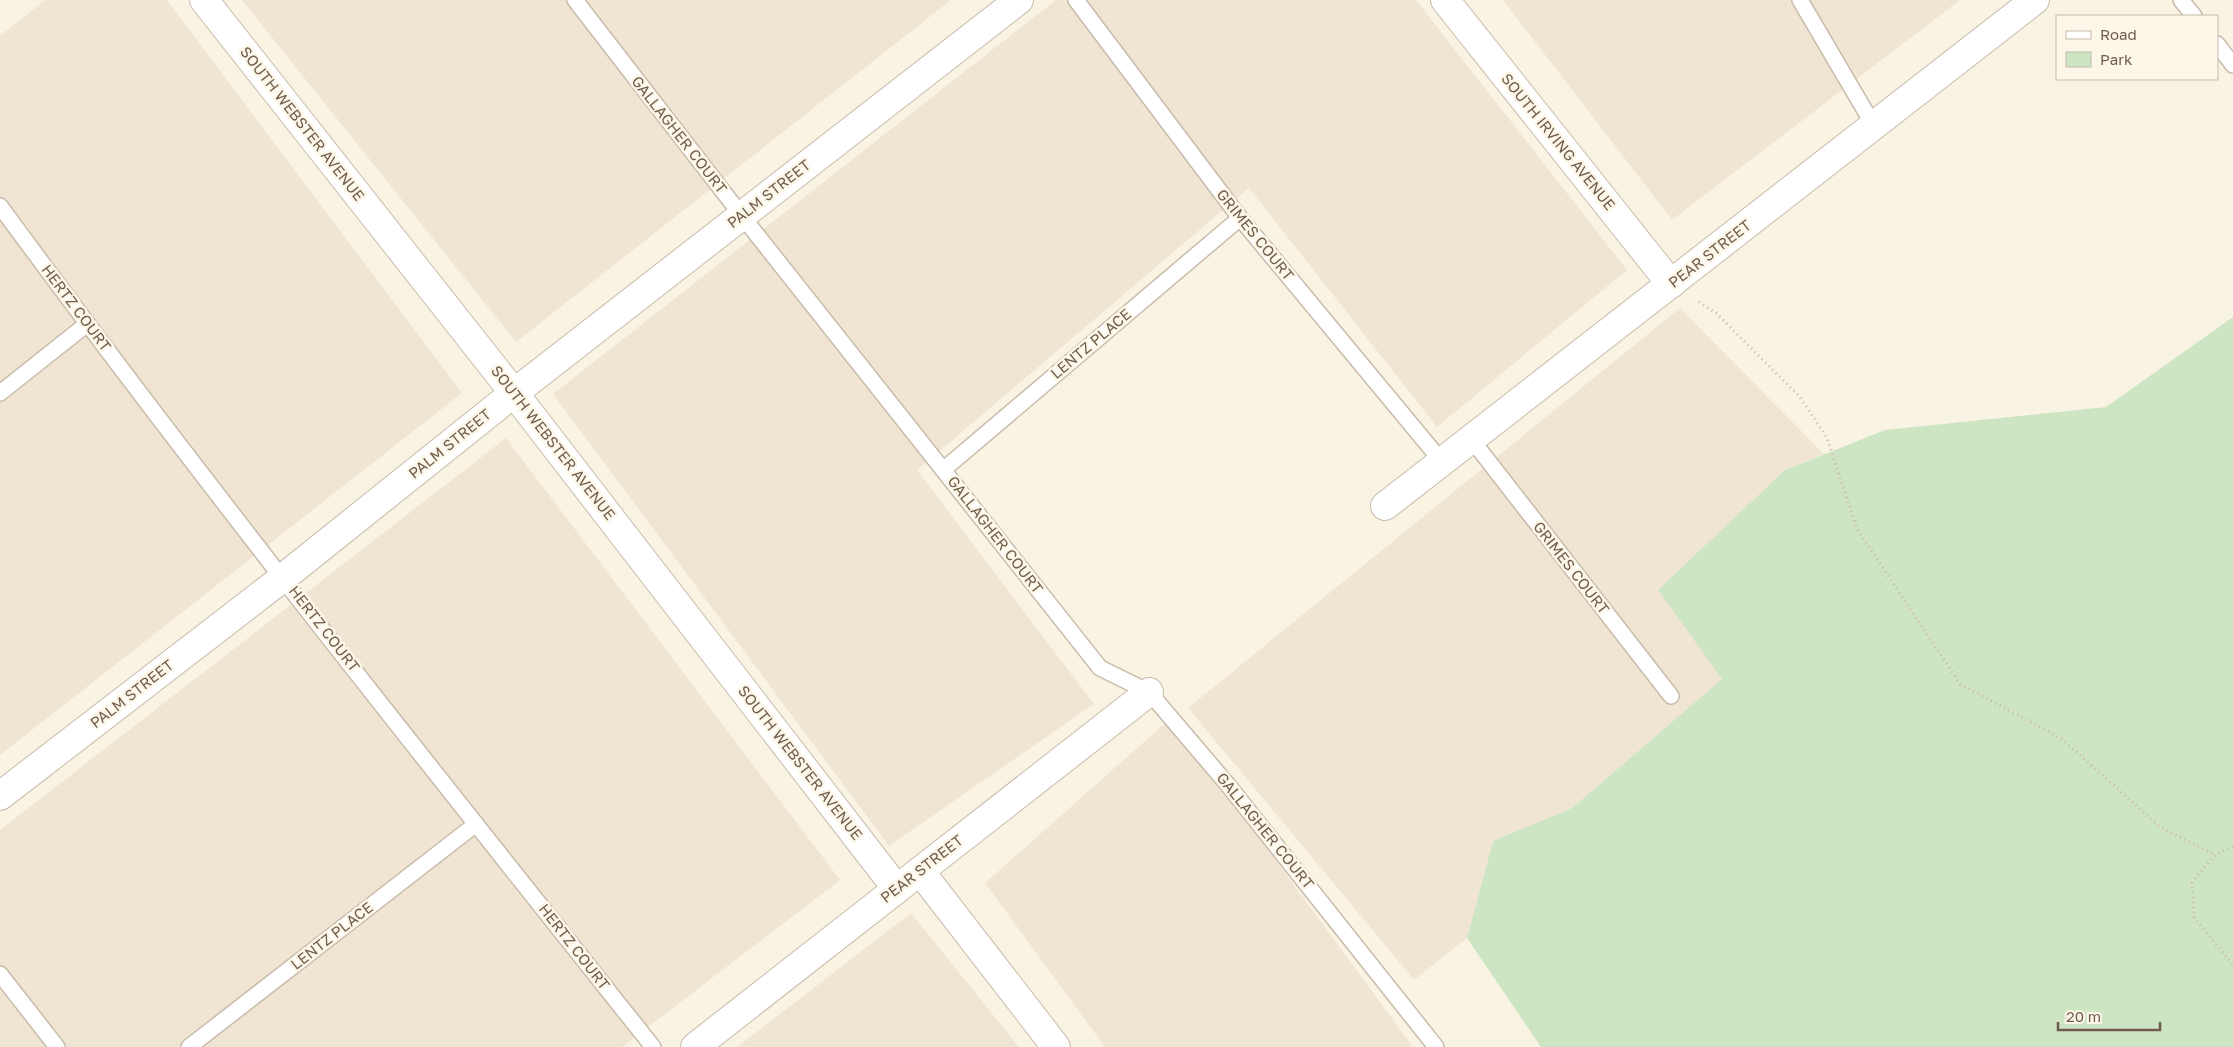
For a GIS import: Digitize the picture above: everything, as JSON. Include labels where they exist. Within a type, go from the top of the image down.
[{"type":"street","name":"SOUTH WEBSTER AVENUE","points":[[204,0],[514,393],[897,889]]},
{"type":"street","name":"PALM STREET","points":[[0,796],[284,578],[514,393],[1019,0]]},
{"type":"street","name":"SOUTH IRVING AVENUE","points":[[1445,0],[1671,284]]},
{"type":"street","name":"PEAR STREET","points":[[1385,506],[1443,463],[2035,0]]},
{"type":"street","name":"PEAR STREET","points":[[695,1047],[1150,692]]},
{"type":"street","points":[[920,871],[1056,1047]]},
{"type":"lane","name":"GALLAGHER COURT","points":[[575,0],[742,216],[1100,668],[1150,692],[1228,785],[1436,1047]]},
{"type":"lane","name":"GRIMES COURT","points":[[1076,0],[1240,218],[1443,463]]},
{"type":"lane","points":[[1800,0],[1874,126]]},
{"type":"lane","points":[[2182,0],[2193,15]]},
{"type":"lane","points":[[2218,45],[2233,65]]},
{"type":"lane","name":"HERTZ COURT","points":[[0,206],[86,324],[476,824],[653,1047]]},
{"type":"lane","name":"LENTZ PLACE","points":[[943,470],[1240,218]]},
{"type":"lane","points":[[0,393],[86,324]]},
{"type":"lane","name":"GRIMES COURT","points":[[1472,440],[1671,696]]},
{"type":"lane","name":"LENTZ PLACE","points":[[189,1047],[476,824]]},
{"type":"lane","points":[[0,974],[57,1047]]},
{"type":"path","points":[[1671,284],[1716,313],[1800,397],[1827,438],[1856,529],[1960,684],[2062,739],[2160,827],[2215,855]]},
{"type":"path","points":[[2233,847],[2215,855],[2192,882],[2194,917],[2233,965]]},
{"type":"shaded area","points":[[45,0],[167,0],[462,393],[0,755],[0,36]]},
{"type":"shaded area","points":[[242,0],[951,0],[516,342]]},
{"type":"shaded area","points":[[1056,0],[1416,0],[1627,270],[1437,427],[1249,188],[917,470],[1094,704],[889,846],[553,394]]},
{"type":"shaded area","points":[[1503,0],[1960,0],[1672,220]]},
{"type":"shaded area","points":[[1680,308],[1824,454],[1785,470],[1722,679],[1572,808],[1493,841],[1467,938],[1414,980],[1188,708]]},
{"type":"shaded area","points":[[506,438],[840,880],[622,1047],[0,1047],[0,830]]},
{"type":"shaded area","points":[[1171,718],[1413,1047],[1105,1047],[985,883]]},
{"type":"shaded area","points":[[911,913],[1019,1047],[737,1047]]},
{"type":"green space","points":[[2233,317],[2233,1047],[1541,1047],[1467,938],[1493,841],[1572,808],[1722,679],[1658,590],[1785,470],[1885,430],[2106,407]]}]
